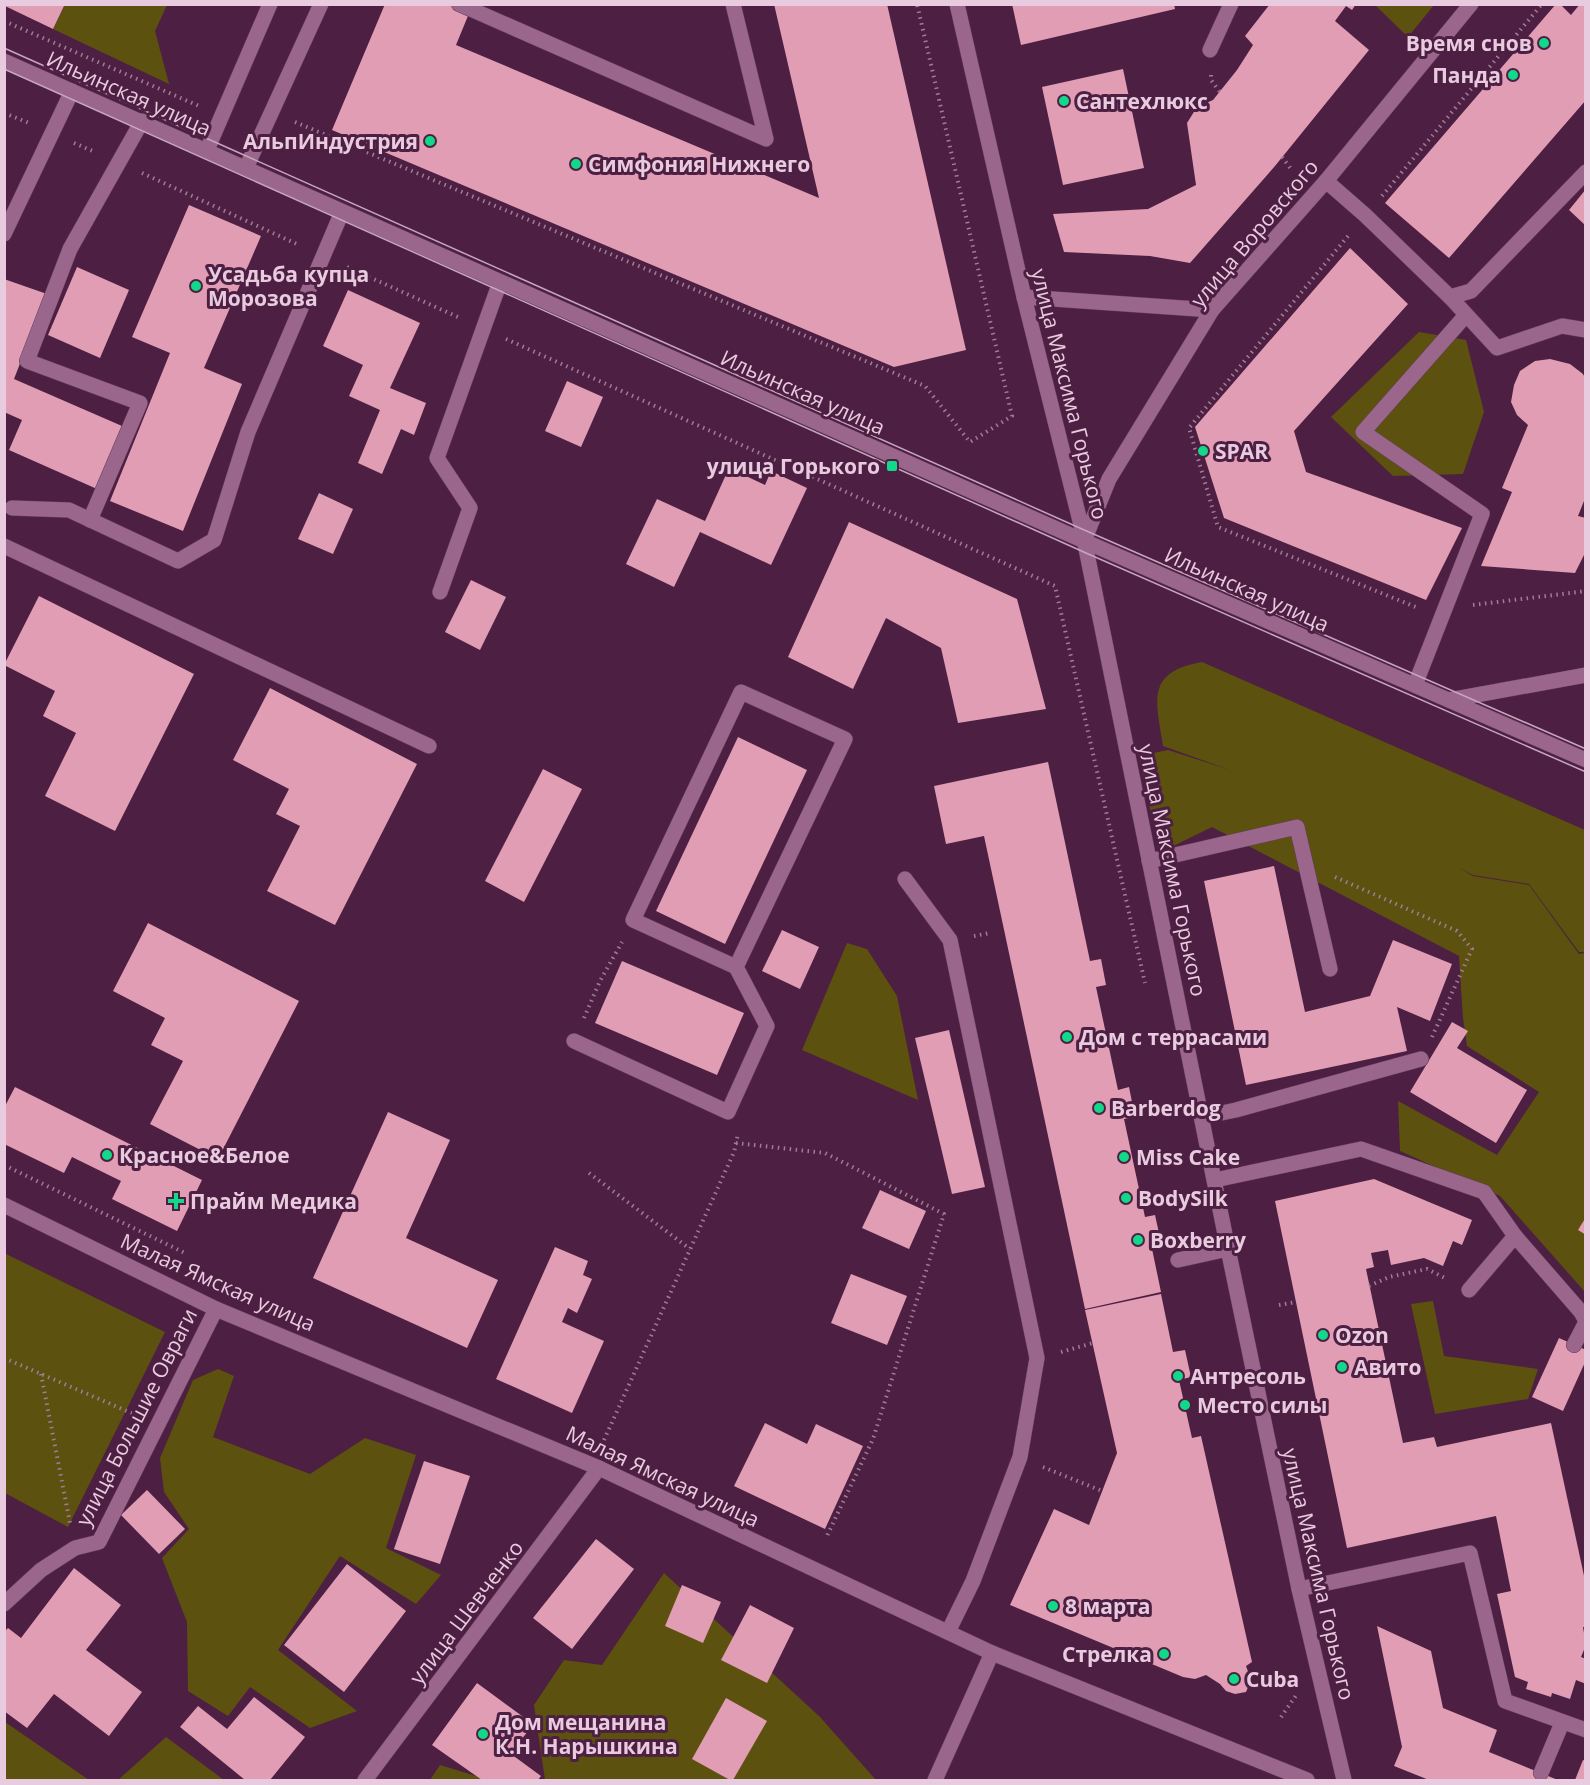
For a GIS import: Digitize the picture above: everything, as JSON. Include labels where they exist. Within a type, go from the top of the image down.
[{"type":"street","points":[[207,150],[270,4]]},
{"type":"street","points":[[246,168],[321,4]]},
{"type":"street","points":[[459,4],[766,139],[733,4]]},
{"type":"street","name":"улица Максима Горького","points":[[957,4],[1024,297],[1084,541],[1215,1180],[1227,1249],[1299,1589],[1344,1780]]},
{"type":"street","points":[[1210,50],[1231,4]]},
{"type":"street","name":"улица Воровского","points":[[1084,541],[1109,479],[1212,310],[1326,181],[1471,4]]},
{"type":"street","name":"Ильинская улица","points":[[4,61],[1084,541],[1586,760]]},
{"type":"street","points":[[4,234],[72,91]]},
{"type":"street","points":[[90,520],[140,403],[27,362],[70,249],[142,121]]},
{"type":"street","points":[[1450,297],[1471,291],[1586,172]]},
{"type":"street","points":[[1326,181],[1450,297],[1497,348],[1562,326],[1586,330]]},
{"type":"street","points":[[12,508],[69,510],[178,561],[214,540],[248,432],[342,212]]},
{"type":"street","points":[[440,592],[470,508],[437,458],[500,282]]},
{"type":"street","points":[[1024,297],[1212,310]]},
{"type":"street","points":[[1415,686],[1482,514],[1363,432],[1466,315]]},
{"type":"street","points":[[4,546],[429,746]]},
{"type":"street","points":[[1449,700],[1586,675]]},
{"type":"street","points":[[574,1041],[728,1113],[767,1026],[736,967],[633,920],[741,692],[845,739],[736,967]]},
{"type":"street","points":[[1149,861],[1298,827],[1330,969]]},
{"type":"street","points":[[905,879],[950,940],[1037,1358],[1020,1457],[973,1581],[948,1632]]},
{"type":"street","points":[[1202,1117],[1236,1110],[1421,1059]]},
{"type":"street","points":[[1215,1180],[1361,1149],[1484,1192],[1515,1236],[1581,1312],[1586,1322],[1574,1345]]},
{"type":"street","name":"Малая Ямская улица","points":[[4,1205],[216,1309],[599,1468],[992,1653],[1307,1780]]},
{"type":"street","points":[[1469,1290],[1515,1236]]},
{"type":"street","points":[[1178,1260],[1227,1249]]},
{"type":"street","name":"улица Большие Овраги","points":[[4,1604],[41,1570],[75,1548],[99,1542],[216,1309]]},
{"type":"street","name":"улица Шевченко","points":[[365,1780],[599,1468]]},
{"type":"street","points":[[1299,1589],[1470,1553],[1505,1701],[1586,1730]]},
{"type":"street","points":[[935,1780],[992,1653]]},
{"type":"street","points":[[1541,1773],[1562,1723]]},
{"type":"path","points":[[272,112],[925,386],[970,442],[1012,416],[917,4]]},
{"type":"path","points":[[1542,4],[1189,428],[1218,527],[1418,608],[1445,608],[1586,591]]},
{"type":"path","points":[[4,21],[220,116]]},
{"type":"path","points":[[1282,157],[1291,169]]},
{"type":"path","points":[[1306,864],[1457,931],[1472,949],[1421,1059]]},
{"type":"path","points":[[574,1041],[600,981],[633,920]]},
{"type":"path","points":[[604,1440],[734,1152],[738,1131],[728,1113]]},
{"type":"path","points":[[736,1143],[825,1153],[944,1214],[873,1439],[826,1538]]},
{"type":"path","points":[[4,1165],[187,1254]]},
{"type":"path","points":[[589,1173],[690,1250]]},
{"type":"path","points":[[1369,1286],[1389,1277],[1427,1269],[1469,1290]]},
{"type":"path","points":[[1279,1305],[1296,1302]]},
{"type":"path","points":[[4,1358],[158,1425]]},
{"type":"path","points":[[40,1374],[75,1548]]},
{"type":"path","points":[[1020,1457],[1102,1491]]},
{"type":"shaded area","points":[[1378,4],[1434,5],[1408,37],[1376,6]]},
{"type":"shaded area","points":[[65,5],[167,5],[155,31],[169,84],[53,29]]},
{"type":"shaded area","points":[[1419,332],[1466,340],[1484,412],[1463,474],[1393,476],[1331,417]]},
{"type":"shaded area","points":[[1202,662],[1585,830],[1585,952],[1579,952],[1529,884],[1473,875],[1458,867],[1473,876],[1529,885],[1579,954],[1585,953],[1585,1292],[1500,1196],[1400,1151],[1398,1101],[1497,1155],[1539,1092],[1467,1046],[1459,956],[1212,827],[1159,853],[1139,756],[1168,750],[1230,770],[1163,746],[1158,715],[1158,691],[1163,681],[1171,673]]},
{"type":"shaded area","points":[[847,943],[867,949],[897,996],[918,1100],[802,1050]]},
{"type":"shaded area","points":[[4,1253],[165,1332],[68,1527],[5,1493]]},
{"type":"shaded area","points":[[1433,1301],[1444,1356],[1538,1369],[1528,1399],[1435,1414],[1411,1304]]},
{"type":"shaded area","points":[[218,1369],[234,1376],[213,1437],[310,1474],[365,1438],[416,1455],[386,1548],[441,1575],[416,1604],[340,1556],[278,1650],[357,1711],[310,1728],[250,1687],[228,1716],[188,1691],[187,1622],[162,1558],[189,1529],[164,1492],[160,1458],[193,1380]]},
{"type":"shaded area","points":[[664,1573],[820,1717],[876,1780],[545,1780],[534,1705],[564,1660],[602,1665]]},
{"type":"shaded area","points":[[5,1722],[89,1780],[5,1780]]},
{"type":"shaded area","points":[[166,1737],[224,1780],[118,1780]]},
{"type":"shaded area","points":[[440,1765],[489,1780],[430,1780]]},
{"type":"building","points":[[5,4],[65,4],[53,29]]},
{"type":"building","name":"Симфония Нижнего","points":[[385,4],[454,4],[470,11],[456,45],[819,198],[774,4],[887,4],[966,350],[894,367],[332,130]]},
{"type":"building","points":[[1012,4],[1174,4],[1175,9],[1021,45]]},
{"type":"building","points":[[1270,4],[1356,4],[1352,10],[1346,6],[1335,21],[1369,50],[1275,166],[1190,263],[1150,256],[1064,252],[1053,214],[1148,209],[1196,185],[1187,123],[1197,107],[1213,100],[1237,70],[1253,45],[1245,36]]},
{"type":"building","points":[[1556,4],[1560,4],[1571,15],[1580,4],[1586,7],[1586,100],[1449,258],[1385,203]]},
{"type":"building","points":[[1123,69],[1144,168],[1063,185],[1042,87]]},
{"type":"building","points":[[1586,189],[1586,226],[1569,210]]},
{"type":"building","points":[[189,205],[261,236],[204,368],[242,384],[183,531],[110,501],[170,353],[132,337]]},
{"type":"building","points":[[1350,248],[1408,304],[1294,431],[1306,472],[1462,528],[1426,600],[1224,518],[1195,427]]},
{"type":"building","points":[[77,267],[129,290],[100,358],[48,335]]},
{"type":"building","points":[[4,279],[47,294],[14,379],[122,426],[97,489],[9,450],[22,420],[4,412]]},
{"type":"building","points":[[348,290],[420,323],[390,388],[426,403],[414,435],[401,429],[382,474],[358,463],[380,410],[349,396],[363,365],[323,346]]},
{"type":"building","points":[[1550,359],[1570,364],[1583,374],[1586,380],[1586,496],[1578,516],[1586,518],[1586,551],[1575,573],[1481,566],[1512,492],[1502,488],[1528,425],[1517,415],[1511,402],[1514,385],[1520,371],[1535,361]]},
{"type":"building","points":[[567,381],[603,397],[581,447],[545,431]]},
{"type":"building","points":[[729,468],[765,485],[771,471],[807,488],[771,565],[700,532],[674,587],[626,564],[657,499],[705,521]]},
{"type":"building","points":[[319,493],[353,509],[333,554],[298,539]]},
{"type":"building","points":[[849,522],[1017,599],[1046,709],[958,723],[941,648],[886,618],[853,689],[788,657]]},
{"type":"building","points":[[471,580],[506,597],[480,650],[445,632]]},
{"type":"building","points":[[39,596],[194,674],[115,831],[45,796],[76,733],[43,716],[55,691],[4,665]]},
{"type":"building","points":[[270,688],[417,764],[335,925],[267,891],[300,826],[276,814],[289,789],[233,760]]},
{"type":"building","points":[[738,737],[807,770],[725,944],[656,911]]},
{"type":"building","name":"Дом с террасами","points":[[1048,762],[1090,961],[1101,959],[1106,985],[1096,987],[1118,1090],[1129,1087],[1135,1117],[1124,1119],[1145,1217],[1155,1215],[1161,1242],[1151,1244],[1161,1292],[1085,1309],[984,836],[946,844],[934,786]]},
{"type":"building","points":[[543,769],[582,789],[524,902],[485,881]]},
{"type":"building","points":[[1274,866],[1305,1012],[1370,996],[1393,940],[1452,964],[1430,1021],[1397,1007],[1407,1051],[1246,1085],[1204,881]]},
{"type":"building","points":[[148,923],[299,1001],[218,1159],[150,1124],[183,1061],[151,1045],[165,1018],[113,991]]},
{"type":"building","points":[[782,930],[819,947],[800,989],[762,971]]},
{"type":"building","points":[[622,961],[744,1013],[717,1075],[595,1023]]},
{"type":"building","points":[[1452,1022],[1468,1031],[1457,1048],[1527,1090],[1496,1143],[1410,1092]]},
{"type":"building","points":[[949,1030],[985,1187],[952,1194],[915,1038]]},
{"type":"building","points":[[15,1087],[202,1180],[177,1231],[112,1199],[121,1181],[72,1157],[64,1173],[4,1144],[4,1108]]},
{"type":"building","points":[[388,1112],[450,1140],[406,1238],[498,1280],[467,1348],[313,1278]]},
{"type":"building","points":[[1374,1179],[1472,1220],[1462,1245],[1453,1241],[1443,1266],[1424,1258],[1391,1265],[1388,1250],[1371,1253],[1374,1267],[1366,1269],[1403,1443],[1434,1437],[1437,1447],[1551,1423],[1586,1585],[1586,1627],[1583,1627],[1586,1645],[1581,1657],[1586,1659],[1586,1684],[1576,1680],[1570,1699],[1552,1693],[1551,1697],[1526,1689],[1528,1682],[1515,1677],[1497,1594],[1511,1591],[1496,1516],[1347,1548],[1275,1201]]},
{"type":"building","points":[[880,1190],[926,1211],[909,1249],[862,1228]]},
{"type":"building","points":[[1586,1217],[1586,1235],[1578,1230]]},
{"type":"building","points":[[555,1247],[588,1261],[583,1275],[592,1279],[577,1313],[568,1308],[562,1322],[604,1341],[572,1413],[496,1379]]},
{"type":"building","points":[[851,1274],[907,1296],[887,1345],[831,1323]]},
{"type":"building","points":[[1161,1294],[1173,1352],[1185,1350],[1191,1377],[1179,1380],[1192,1438],[1201,1436],[1252,1662],[1246,1666],[1251,1680],[1246,1692],[1235,1694],[1226,1691],[1206,1675],[1195,1679],[1183,1677],[1010,1605],[1054,1509],[1089,1525],[1117,1453],[1085,1310]]},
{"type":"building","points":[[1559,1338],[1586,1350],[1586,1360],[1563,1411],[1532,1397]]},
{"type":"building","points":[[765,1423],[807,1444],[816,1424],[863,1446],[825,1529],[734,1486]]},
{"type":"building","points":[[424,1461],[470,1476],[440,1564],[394,1549]]},
{"type":"building","points":[[147,1490],[185,1529],[159,1554],[121,1515]]},
{"type":"building","points":[[596,1539],[634,1569],[572,1649],[533,1618]]},
{"type":"building","points":[[347,1564],[406,1611],[344,1692],[284,1645]]},
{"type":"building","points":[[74,1568],[121,1605],[86,1650],[142,1692],[109,1736],[54,1694],[27,1728],[4,1711],[4,1632],[8,1628],[21,1638]]},
{"type":"building","points":[[682,1585],[721,1602],[703,1643],[665,1626]]},
{"type":"building","points":[[750,1605],[794,1628],[767,1683],[721,1660]]},
{"type":"building","points":[[1377,1626],[1431,1651],[1443,1708],[1497,1730],[1489,1752],[1558,1780],[1429,1780],[1394,1766],[1402,1747]]},
{"type":"building","name":"Дом мещанина К.Н. Нарышкина","points":[[477,1683],[533,1724],[511,1754],[541,1776],[538,1780],[482,1780],[432,1745]]},
{"type":"building","points":[[254,1697],[305,1737],[270,1780],[245,1780],[180,1727],[198,1706],[227,1729]]},
{"type":"building","points":[[726,1698],[767,1721],[733,1780],[692,1759]]},
{"type":"building","points":[[1583,1760],[1586,1761],[1586,1780],[1575,1780]]},
{"type":"tram line","points":[[4,48],[1082,529],[1586,749]]},
{"type":"tram line","points":[[4,69],[1086,553],[1586,772]]},
{"type":"place","name":"Время снов","points":[[1544,43]]},
{"type":"place","name":"Панда","points":[[1513,75]]},
{"type":"place","name":"Сантехлюкс","points":[[1064,101]]},
{"type":"place","name":"АльпИндустрия","points":[[430,141]]},
{"type":"place","name":"Симфония Нижнего","points":[[576,164]]},
{"type":"place","name":"Усадьба купца Морозова","points":[[196,286]]},
{"type":"place","name":"SPAR","points":[[1203,451]]},
{"type":"place","name":"улица Горького","points":[[892,466]]},
{"type":"place","name":"Дом с террасами","points":[[1067,1037]]},
{"type":"place","name":"Barberdog","points":[[1099,1108]]},
{"type":"place","name":"Красное&Белое","points":[[107,1155]]},
{"type":"place","name":"Miss Cake","points":[[1124,1157]]},
{"type":"place","name":"BodySilk","points":[[1126,1198]]},
{"type":"place","name":"Прайм Медика","points":[[176,1201]]},
{"type":"place","name":"Boxberry","points":[[1138,1240]]},
{"type":"place","name":"Ozon","points":[[1323,1335]]},
{"type":"place","name":"Авито","points":[[1342,1367]]},
{"type":"place","name":"Антресоль","points":[[1178,1376]]},
{"type":"place","name":"Место силы","points":[[1185,1405]]},
{"type":"place","name":"8 марта","points":[[1053,1606]]},
{"type":"place","name":"Стрелка","points":[[1164,1654]]},
{"type":"place","name":"Cuba","points":[[1234,1679]]},
{"type":"place","name":"Дом мещанина К.Н. Нарышкина","points":[[483,1734]]}]
